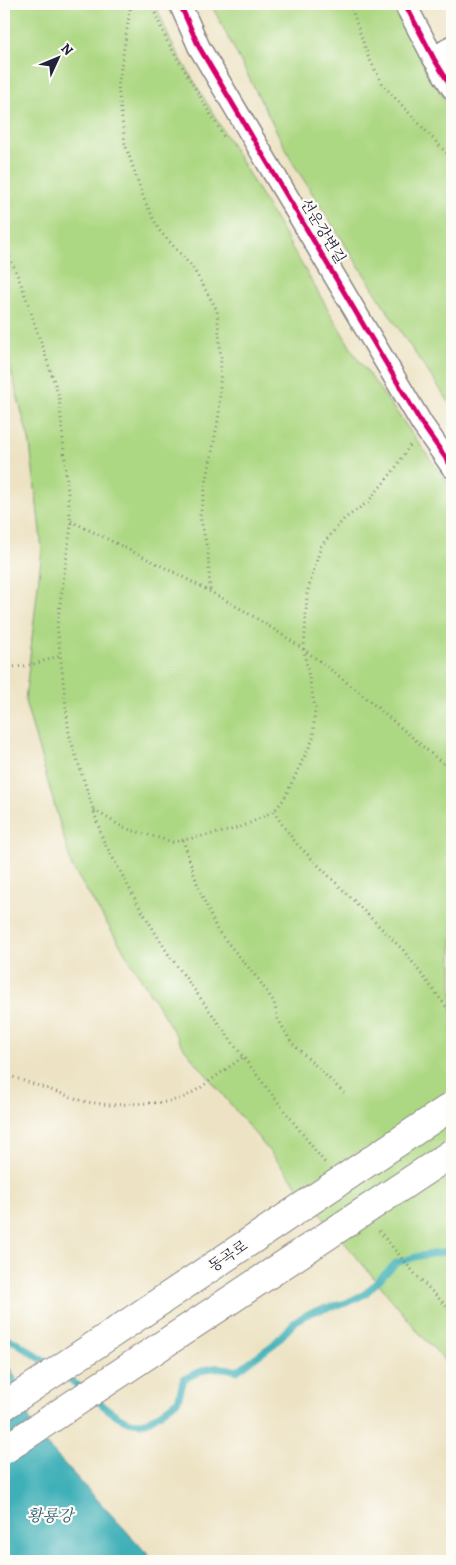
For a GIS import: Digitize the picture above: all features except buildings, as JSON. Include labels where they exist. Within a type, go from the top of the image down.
[{"type":"main road","name":"동곡로","points":[[4,1406],[452,1106]]},
{"type":"main road","points":[[4,1450],[452,1153]]},
{"type":"street","name":"선운강변길","points":[[180,4],[199,47],[422,424],[452,467]]},
{"type":"street","points":[[405,4],[434,59],[452,88]]},
{"type":"street","points":[[434,59],[452,46]]},
{"type":"path","points":[[132,4],[118,86],[125,144],[144,199],[159,230],[193,268],[217,310],[221,358],[219,415],[200,516],[208,552],[210,590]]},
{"type":"path","points":[[350,4],[368,56],[383,85],[452,159]]},
{"type":"path","points":[[4,244],[23,289],[59,396],[71,526],[57,625],[69,734],[103,840],[167,952],[243,1057],[327,1165]]},
{"type":"path","points":[[94,810],[124,828],[173,842],[228,831],[248,824],[274,811],[284,799],[312,739],[315,708],[304,651],[307,592],[321,546],[344,519],[368,502],[394,470],[422,424]]},
{"type":"path","points":[[70,521],[210,590],[279,632],[386,716],[452,772]]},
{"type":"path","points":[[4,666],[18,668],[43,662],[60,655]]},
{"type":"path","points":[[445,766],[452,756]]},
{"type":"path","points":[[274,811],[296,844],[403,950],[448,1009],[452,1018]]},
{"type":"path","points":[[183,840],[198,886],[217,930],[258,979],[274,1002],[278,1019],[291,1042],[344,1093]]},
{"type":"path","points":[[4,1074],[86,1102],[111,1105],[167,1102],[185,1097],[243,1057]]},
{"type":"path","points":[[376,1228],[394,1251],[452,1312]]},
{"type":"green space","points":[[4,4],[155,4],[171,42],[355,355],[452,489],[452,1368],[421,1335],[184,1048],[72,867],[25,701],[42,549],[30,444],[4,344]]},
{"type":"green space","points":[[211,4],[391,4],[452,112],[452,406],[408,343],[293,163]]},
{"type":"water","name":"황룡강","points":[[4,1358],[16,1379],[33,1430],[154,1561],[4,1561]]},
{"type":"waterway","points":[[93,1397],[117,1416],[131,1422],[145,1422],[178,1400],[184,1379],[216,1368],[237,1371],[274,1344],[297,1320],[312,1312],[346,1303],[365,1294],[396,1263],[419,1256],[444,1252],[452,1248]]},
{"type":"waterway","points":[[4,1338],[16,1342],[53,1367]]},
{"type":"waterway","points":[[63,1374],[85,1391]]},
{"type":"cycle path","points":[[180,4],[199,47],[422,424],[452,467]]},
{"type":"cycle path","points":[[405,4],[434,59],[452,88]]}]
